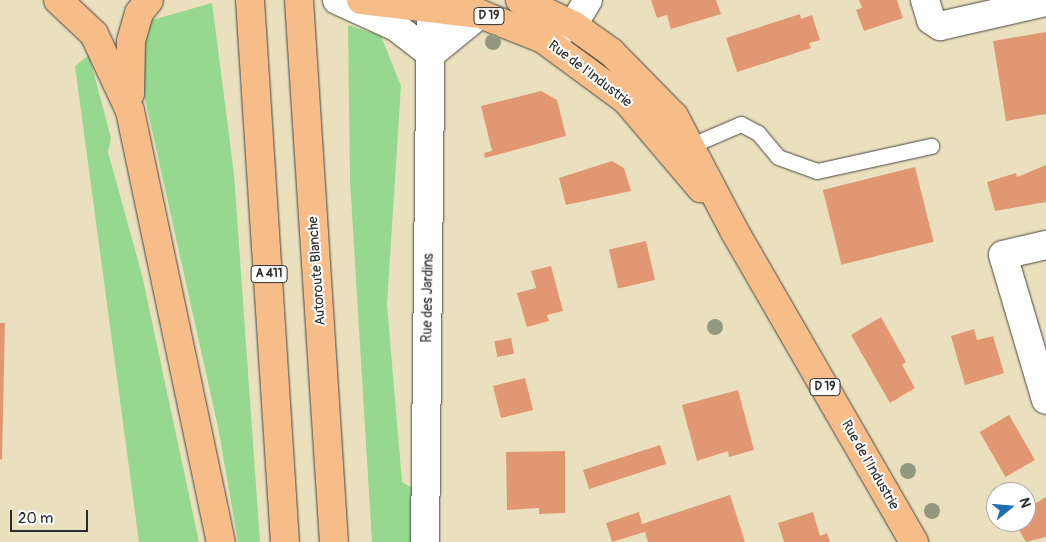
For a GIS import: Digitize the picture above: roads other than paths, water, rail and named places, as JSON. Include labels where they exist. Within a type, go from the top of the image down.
[{"type":"main road","points":[[58,0],[94,34],[130,111]]},
{"type":"main road","points":[[149,0],[139,13],[131,41],[130,111],[221,542]]},
{"type":"main road","name":"Rue de l'Industrie","points":[[361,0],[430,2],[480,14],[542,38],[611,86],[684,149]]},
{"type":"main road","name":"Rue de l'Industrie","points":[[520,0],[582,11],[651,87],[684,149],[735,232],[914,542]]},
{"type":"main road","name":"A 411","points":[[251,3],[285,542]]},
{"type":"main road","name":"Autoroute Blanche","points":[[299,4],[334,542]]},
{"type":"street","points":[[337,0],[396,27],[432,54],[480,14]]},
{"type":"street","points":[[925,0],[931,20],[940,26],[1046,2]]},
{"type":"street","name":"Rue des Jardins","points":[[425,542],[432,54],[430,2]]},
{"type":"street","points":[[542,38],[582,11]]},
{"type":"street","points":[[1046,245],[1003,255],[1046,400]]},
{"type":"lane","points":[[684,149],[741,124],[758,132],[778,157],[817,171],[931,146]]}]
